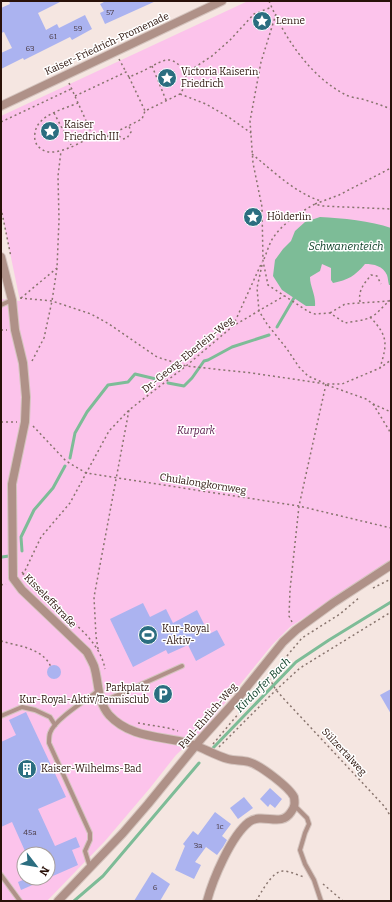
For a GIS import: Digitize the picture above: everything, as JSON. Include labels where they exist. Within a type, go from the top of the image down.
[{"type":"street","name":"Kaiser-Friedrich-Promenade","points":[[1,106],[222,1]]},
{"type":"street","name":"Kisseleffstraße","points":[[1,257],[17,299],[15,330],[23,364],[27,422],[12,484],[13,578],[22,590],[87,652],[94,665],[98,691],[102,704],[109,715],[127,728],[141,734],[188,743],[229,759],[249,762],[261,767],[293,794],[295,806]]},
{"type":"street","name":"Paul-Ehrlich-Weg","points":[[58,901],[148,804],[195,746],[238,698],[283,642],[296,630],[333,603],[391,565]]},
{"type":"street","points":[[207,901],[218,872],[231,845],[242,829],[255,818],[285,819],[295,806]]},
{"type":"lane","points":[[1,305],[17,299]]},
{"type":"lane","points":[[102,704],[111,698],[182,666]]},
{"type":"lane","points":[[90,867],[85,851],[90,840],[90,833],[49,743],[50,732],[55,725],[64,716],[98,691]]},
{"type":"lane","points":[[1,716],[22,707],[35,710],[50,717],[55,725]]},
{"type":"lane","points":[[295,806],[307,818],[309,824],[300,850],[305,864],[314,880],[321,901]]},
{"type":"lane","points":[[1,875],[20,901]]},
{"type":"path","points":[[269,1],[289,39],[308,66],[329,84],[345,95],[380,104],[391,109]]},
{"type":"path","points":[[186,73],[212,56],[230,40],[254,14],[272,7]]},
{"type":"path","points":[[276,14],[261,62],[250,121],[253,163],[262,207],[263,261],[268,285],[299,306],[315,314],[330,313],[345,304],[390,300]]},
{"type":"path","points":[[115,52],[145,111]]},
{"type":"path","points":[[65,75],[93,136],[100,140],[142,119],[145,111],[180,94],[185,86],[186,73],[180,65],[173,60],[166,60],[159,61],[129,77]]},
{"type":"path","points":[[152,66],[166,100]]},
{"type":"path","points":[[75,96],[126,72]]},
{"type":"path","points":[[1,122],[71,89]]},
{"type":"path","points":[[180,94],[206,104],[230,118],[251,133]]},
{"type":"path","points":[[78,103],[54,113],[40,122],[35,130],[34,138],[36,144],[48,152],[61,151],[93,136]]},
{"type":"path","points":[[54,113],[71,146]]},
{"type":"path","points":[[115,133],[123,139],[127,138],[130,132],[129,126]]},
{"type":"path","points":[[32,362],[44,338],[57,268],[58,176],[61,151]]},
{"type":"path","points":[[252,154],[292,186],[314,199],[321,201]]},
{"type":"path","points":[[233,326],[272,239],[284,226],[300,213],[315,204],[339,195],[391,168]]},
{"type":"path","points":[[315,204],[322,206],[391,209]]},
{"type":"path","points":[[1,208],[12,260]]},
{"type":"path","points":[[263,261],[257,288],[259,311],[299,367],[308,376],[366,399],[373,404],[391,412]]},
{"type":"path","points":[[17,299],[57,268]]},
{"type":"path","points":[[360,302],[359,297],[361,286],[371,275],[377,276],[381,284]]},
{"type":"path","name":"Dr.-Georg-Eberlein-Weg","points":[[23,574],[42,537],[70,503],[108,431],[129,410],[186,366],[233,326],[284,296]]},
{"type":"path","points":[[17,299],[52,301],[91,314],[109,324],[157,357],[186,366],[326,384],[342,384],[380,368],[391,360]]},
{"type":"path","points":[[330,313],[345,323],[370,318],[390,300]]},
{"type":"path","points":[[370,318],[377,324],[386,343],[380,368]]},
{"type":"path","points":[[296,630],[289,616],[289,607],[299,506],[326,384]]},
{"type":"path","points":[[373,404],[391,435]]},
{"type":"path","points":[[105,672],[104,664],[98,650],[94,597],[129,410]]},
{"type":"path","points":[[1,422],[27,422]]},
{"type":"path","name":"Chulalongkornweg","points":[[27,422],[66,461],[86,473],[299,506],[391,528]]},
{"type":"path","points":[[20,570],[36,591]]},
{"type":"path","points":[[372,589],[391,579]]},
{"type":"path","points":[[1,585],[9,583]]},
{"type":"path","points":[[41,596],[80,628],[98,650]]},
{"type":"path","points":[[211,752],[302,638],[340,614],[360,597]]},
{"type":"path","points":[[211,752],[219,746],[276,689],[300,668],[391,612]]},
{"type":"path","points":[[1,641],[33,650],[51,666]]},
{"type":"path","name":"Sülzertalweg","points":[[269,678],[284,699],[385,807],[391,817]]},
{"type":"path","points":[[133,720],[138,723],[168,728],[181,732]]},
{"type":"path","points":[[256,901],[273,875],[284,871],[314,880],[328,888],[343,901]]},
{"type":"green space","name":"Kurpark","points":[[248,1],[391,1],[391,561],[290,627],[272,645],[205,728],[176,755],[105,841],[47,901],[1,901],[1,299],[20,301],[1,209],[1,116]]},
{"type":"water","name":"Schwanenteich","points":[[320,217],[356,220],[375,223],[391,228],[391,285],[389,285],[387,275],[383,269],[375,265],[368,264],[365,264],[351,277],[333,283],[331,280],[331,268],[322,264],[320,271],[310,277],[315,298],[315,306],[306,306],[282,290],[273,276],[275,260],[291,241],[295,231],[305,222]]},
{"type":"building","points":[[9,1],[62,1],[38,13],[46,30],[57,24],[59,28],[85,15],[92,29],[72,40],[70,37],[24,60],[23,58],[1,69],[1,53],[12,48],[4,32],[1,33],[1,8],[10,4]]},
{"type":"building","points":[[106,1],[156,1],[105,24],[100,13],[104,11],[100,4]]},
{"type":"building","name":"Kur-Royal -Aktiv-","points":[[143,603],[150,617],[166,609],[173,623],[197,610],[209,634],[217,630],[225,645],[196,661],[188,645],[168,654],[166,650],[133,667],[110,619]]},
{"type":"building","points":[[54,665],[59,667],[61,672],[59,677],[54,679],[49,677],[47,672],[49,667]]},
{"type":"building","points":[[391,689],[391,714],[380,695]]},
{"type":"building","name":"Kaiser-Wilhelms-Bad","points":[[26,712],[66,797],[38,809],[55,846],[23,846],[12,822],[1,827],[1,742],[16,735],[9,720]]},
{"type":"building","points":[[270,788],[282,799],[275,808],[270,804],[268,807],[260,799]]},
{"type":"building","points":[[244,797],[253,808],[238,819],[230,808]]},
{"type":"building","points":[[215,812],[231,824],[222,836],[227,840],[223,847],[217,855],[206,847],[195,862],[201,865],[194,879],[175,870],[185,846],[183,844],[193,831],[198,835]]},
{"type":"building","name":"Kaiser-Wilhelms-Bad","points":[[76,837],[80,847],[72,850],[78,865],[56,875],[55,846]]},
{"type":"building","points":[[152,872],[170,884],[160,901],[134,901]]},
{"type":"building","name":"Kaiser-Wilhelms-Bad","points":[[20,886],[30,886],[21,890]]},
{"type":"waterway","points":[[277,327],[294,298]]},
{"type":"waterway","points":[[168,383],[184,386],[192,378],[204,361],[232,347],[269,335]]},
{"type":"waterway","points":[[70,458],[75,433],[87,412],[108,385],[128,382],[135,374],[156,379]]},
{"type":"waterway","points":[[22,551],[21,537],[34,510],[53,488],[65,466]]},
{"type":"waterway","points":[[2,557],[9,556]]},
{"type":"waterway","name":"Kirdorfer Bach","points":[[213,748],[296,662],[391,602]]},
{"type":"waterway","name":"Kirdorfer Bach","points":[[74,901],[103,876],[199,763]]},
{"type":"place","name":"Lenne","points":[[262,21]]},
{"type":"place","name":"Victoria Kaiserin Friedrich","points":[[167,78]]},
{"type":"place","name":"Kaiser Friedrich III","points":[[50,131]]},
{"type":"place","name":"Hölderlin","points":[[253,217]]},
{"type":"place","name":"Kur-Royal -Aktiv-","points":[[148,635]]},
{"type":"place","name":"Parkplatz Kur-Royal-Aktiv/Tennisclub","points":[[163,694]]},
{"type":"place","name":"Kaiser-Wilhelms-Bad","points":[[27,769]]}]
